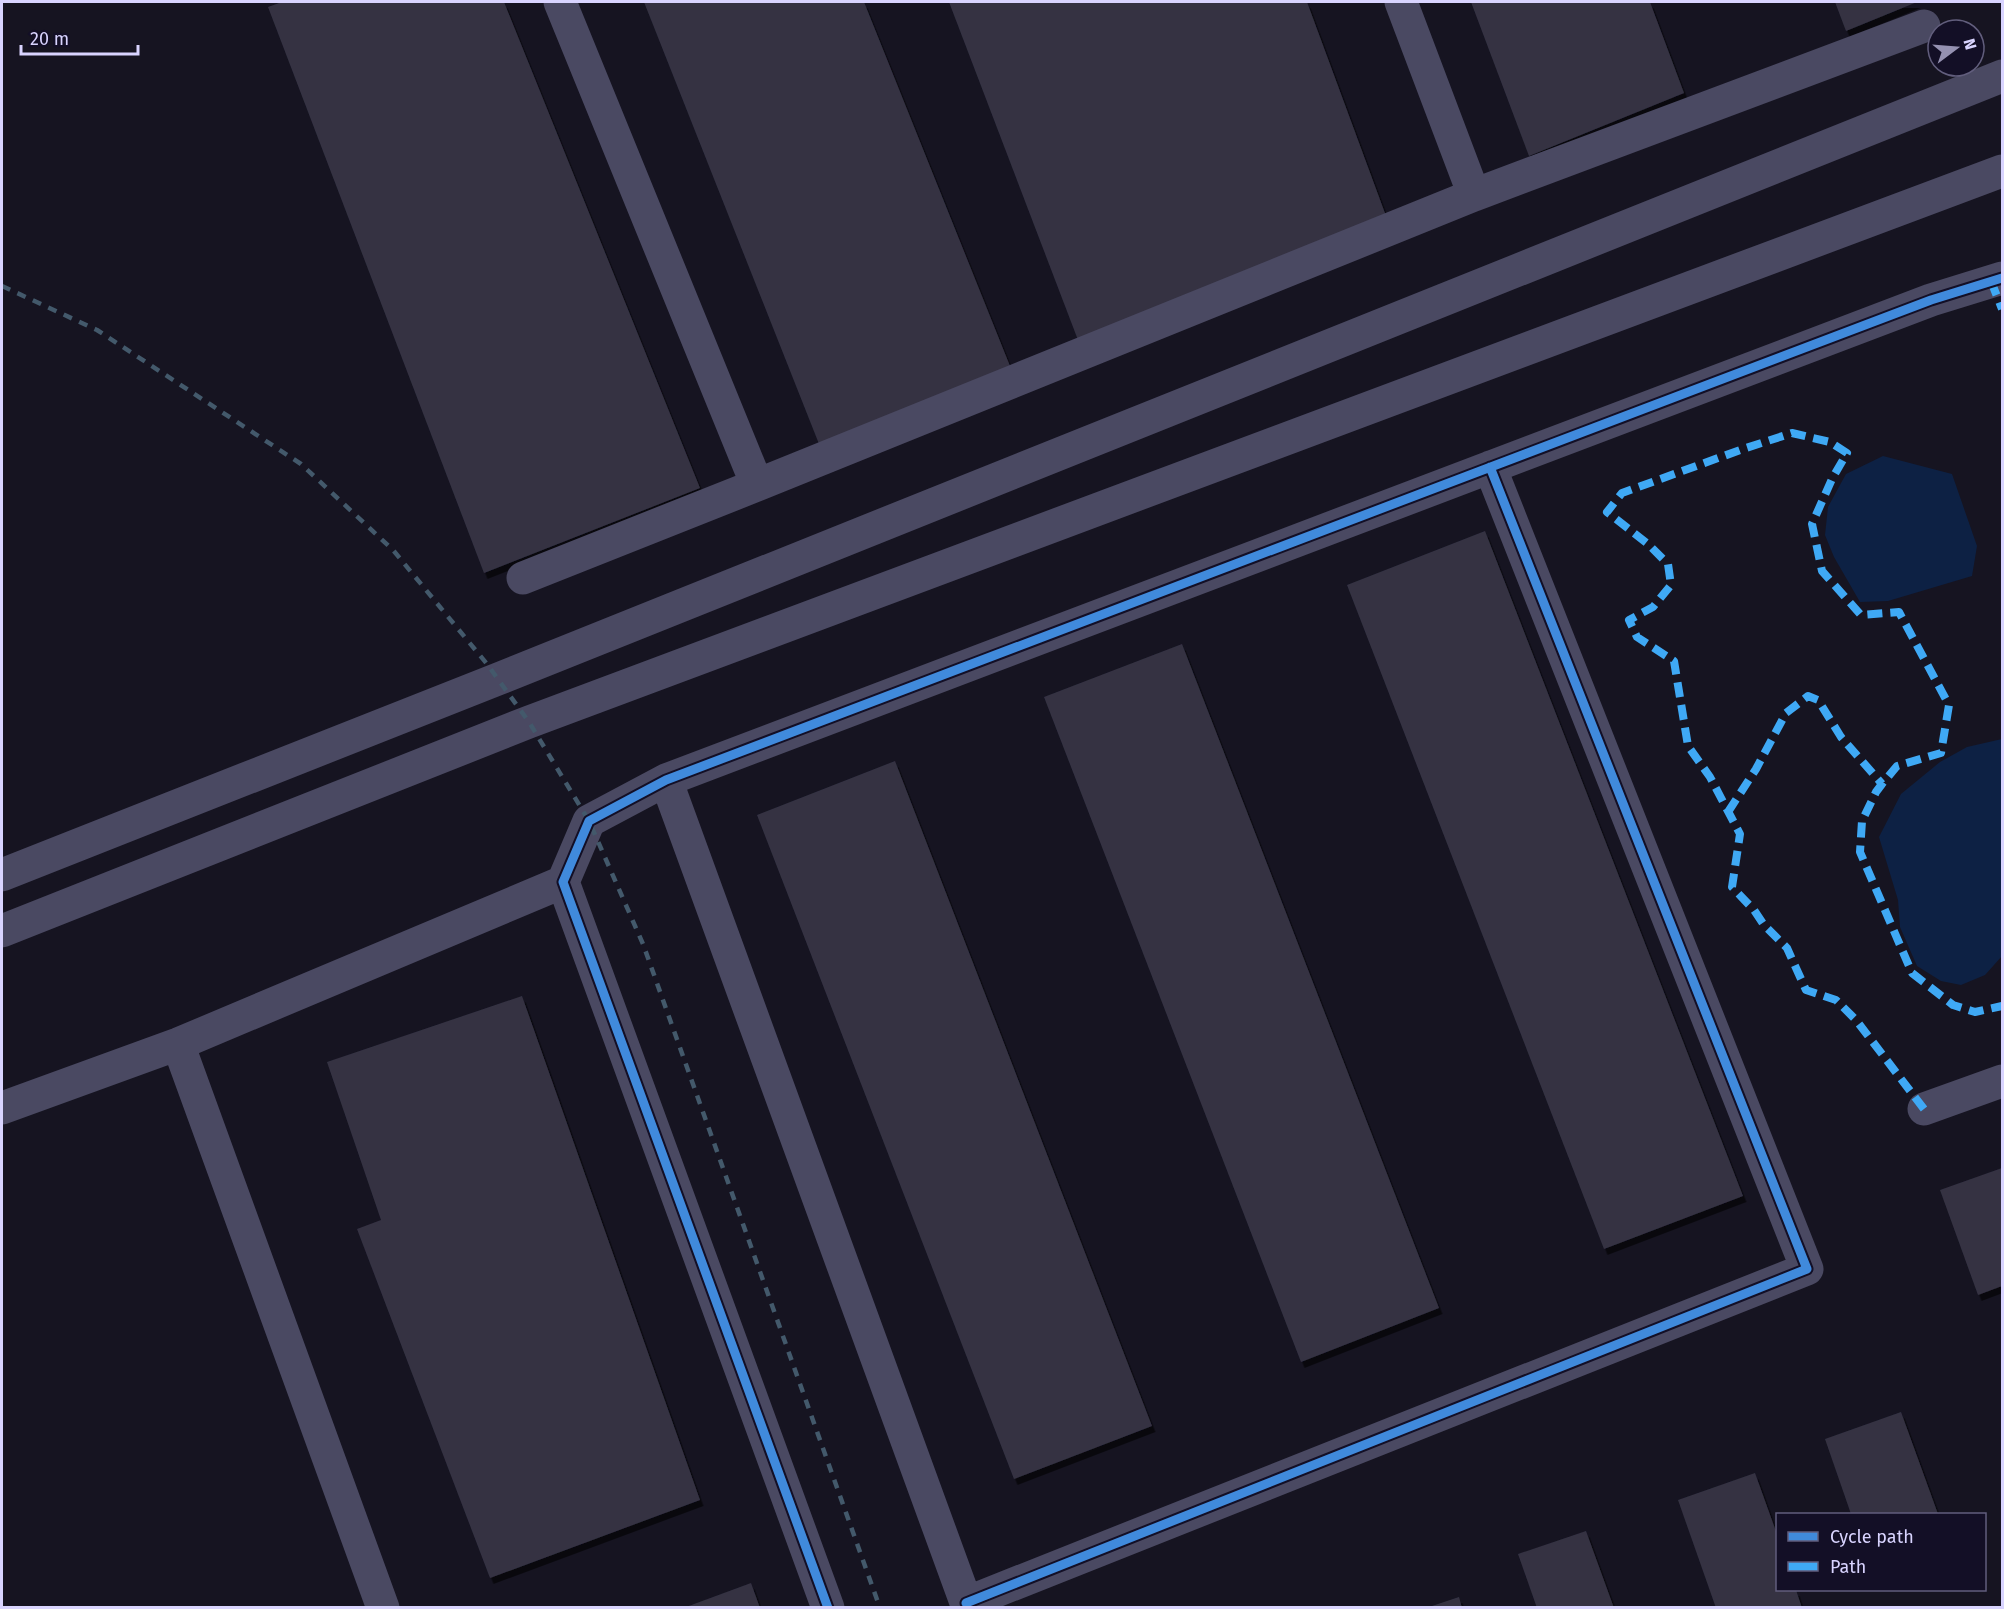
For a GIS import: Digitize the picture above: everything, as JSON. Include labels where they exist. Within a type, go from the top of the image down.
[{"type":"street","points":[[560,2],[757,485]]},
{"type":"street","points":[[1401,2],[1474,195]]},
{"type":"street","points":[[523,578],[1474,195],[1924,26]]},
{"type":"street","points":[[2,875],[498,679],[2002,76]]},
{"type":"street","points":[[2,931],[529,722],[2002,171]]},
{"type":"street","points":[[828,1608],[563,882],[589,821],[666,780],[1931,300],[2002,278]]},
{"type":"street","points":[[666,780],[967,1605],[1807,1269],[1490,468]]},
{"type":"street","points":[[2,1108],[178,1044],[563,882]]},
{"type":"street","points":[[178,1044],[383,1608]]},
{"type":"street","points":[[1924,1109],[2002,1081]]},
{"type":"water","points":[[1883,456],[1952,474],[1977,546],[1972,576],[1888,601],[1860,602],[1834,557],[1825,535],[1828,507],[1846,474]]},
{"type":"water","points":[[2002,739],[2002,956],[1985,975],[1961,985],[1941,981],[1917,966],[1900,927],[1898,900],[1879,837],[1901,794],[1940,762],[1967,747]]},
{"type":"building","points":[[282,2],[504,2],[700,488],[484,573],[268,7]]},
{"type":"building","points":[[644,2],[864,2],[1012,371],[821,449]]},
{"type":"building","points":[[949,2],[1307,2],[1389,224],[1078,340]]},
{"type":"building","points":[[1471,2],[1650,2],[1684,93],[1529,156]]},
{"type":"building","points":[[1835,2],[1917,2],[1846,31]]},
{"type":"building","points":[[1485,531],[1743,1196],[1604,1249],[1347,585]]},
{"type":"building","points":[[1182,644],[1439,1308],[1301,1362],[1044,697]]},
{"type":"building","points":[[895,761],[1152,1426],[1014,1479],[757,815]]},
{"type":"building","points":[[522,996],[700,1500],[490,1578],[357,1229],[381,1220],[327,1062]]},
{"type":"building","points":[[2002,1168],[2002,1286],[1978,1295],[1940,1190]]},
{"type":"building","points":[[1901,1412],[1938,1513],[1851,1513],[1825,1439]]},
{"type":"building","points":[[1755,1473],[1776,1531],[1776,1591],[1796,1591],[1802,1608],[1716,1608],[1678,1500]]},
{"type":"building","points":[[1586,1531],[1614,1608],[1537,1608],[1518,1554]]},
{"type":"building","points":[[751,1583],[760,1608],[686,1608],[686,1607]]},
{"type":"building","points":[[1459,1597],[1462,1608],[1429,1608],[1429,1607]]},
{"type":"railway","points":[[2,286],[97,330],[301,464],[393,550],[487,664],[529,722],[589,821],[643,944],[880,1608]]},
{"type":"marked path","points":[[1991,281],[2002,309]]},
{"type":"marked path","points":[[1924,1109],[1856,1020],[1836,1000],[1806,990],[1787,948],[1732,887],[1740,834],[1710,777],[1688,746],[1674,661],[1637,637],[1629,620],[1653,607],[1671,585],[1668,564],[1648,544],[1607,512],[1622,493],[1792,433],[1830,442],[1847,453],[1832,479],[1812,524],[1822,571],[1861,615],[1899,612],[1949,705],[1941,753],[1897,766],[1882,784],[1862,821],[1860,852],[1912,973],[1953,1005],[1975,1012],[2002,1006]]},
{"type":"marked path","points":[[1728,812],[1756,769],[1786,713],[1808,696],[1818,700],[1841,737],[1882,784]]},
{"type":"cycle path","points":[[828,1608],[563,882],[589,821],[666,780],[1931,300],[2002,278]]},
{"type":"cycle path","points":[[966,1603],[1807,1269],[1490,467]]}]
